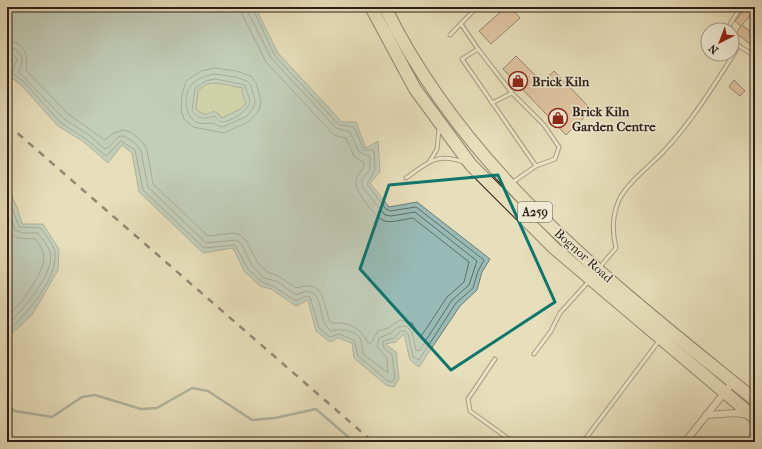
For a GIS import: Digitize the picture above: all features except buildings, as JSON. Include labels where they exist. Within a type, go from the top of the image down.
[{"type":"highway","name":"Bognor Road","points":[[371,7],[415,89],[471,164],[554,248],[660,340],[754,417]]},
{"type":"highway","name":"Bognor Road","points":[[385,7],[425,78],[459,126],[510,185],[563,239],[598,270],[755,400]]},
{"type":"street","points":[[685,442],[733,382]]},
{"type":"street","points":[[706,415],[736,413],[754,417]]},
{"type":"lane","points":[[450,35],[477,7]]},
{"type":"lane","points":[[731,22],[741,7]]},
{"type":"lane","points":[[460,24],[512,93],[544,125],[559,148],[555,159],[536,166],[510,185]]},
{"type":"lane","points":[[740,47],[755,56]]},
{"type":"lane","points":[[478,49],[462,59],[536,166]]},
{"type":"lane","points":[[598,270],[616,248],[612,231],[614,218],[620,199],[642,172],[664,151],[696,113],[729,62]]},
{"type":"lane","points":[[492,103],[512,93]]},
{"type":"lane","points":[[430,161],[438,149],[440,137],[439,122]]},
{"type":"lane","points":[[406,178],[430,161],[441,157],[452,157],[471,164]]},
{"type":"lane","points":[[534,354],[551,331],[560,313],[590,280]]},
{"type":"lane","points":[[578,442],[586,438],[660,340]]},
{"type":"lane","points":[[495,359],[468,399],[470,411],[513,442]]},
{"type":"highlighted area","points":[[498,175],[555,302],[451,370],[360,269],[389,185]]},
{"type":"green space","points":[[217,83],[243,88],[242,93],[246,103],[241,109],[222,118],[218,113],[206,114],[201,113],[196,109],[198,90],[207,84]]},
{"type":"water","points":[[7,7],[255,7],[278,53],[342,122],[356,122],[366,148],[378,141],[380,172],[370,183],[389,207],[417,202],[490,259],[482,272],[477,290],[460,306],[419,367],[410,360],[404,334],[396,342],[385,344],[396,352],[399,379],[394,387],[386,385],[354,358],[352,343],[338,338],[330,342],[316,331],[308,300],[296,306],[271,289],[260,286],[244,271],[233,248],[203,253],[139,192],[132,153],[122,145],[108,163],[84,142],[58,126],[22,86],[7,74],[13,60],[7,55]],"holes":[[[217,83],[243,88],[242,93],[246,103],[241,109],[222,118],[214,111],[204,114],[200,113],[196,109],[198,90],[207,84]]]},
{"type":"water","points":[[7,187],[17,207],[22,224],[43,224],[59,249],[58,270],[32,315],[7,338]]},
{"type":"waterway","points":[[7,406],[15,411],[52,417],[82,397],[95,395],[141,409],[157,408],[192,388],[208,391],[252,420],[275,418],[316,409],[354,442]]},
{"type":"railway","points":[[7,124],[373,442]]},
{"type":"place","name":"Brick Kiln","points":[[518,81]]},
{"type":"place","name":"Brick Kiln Garden Centre","points":[[558,118]]}]
